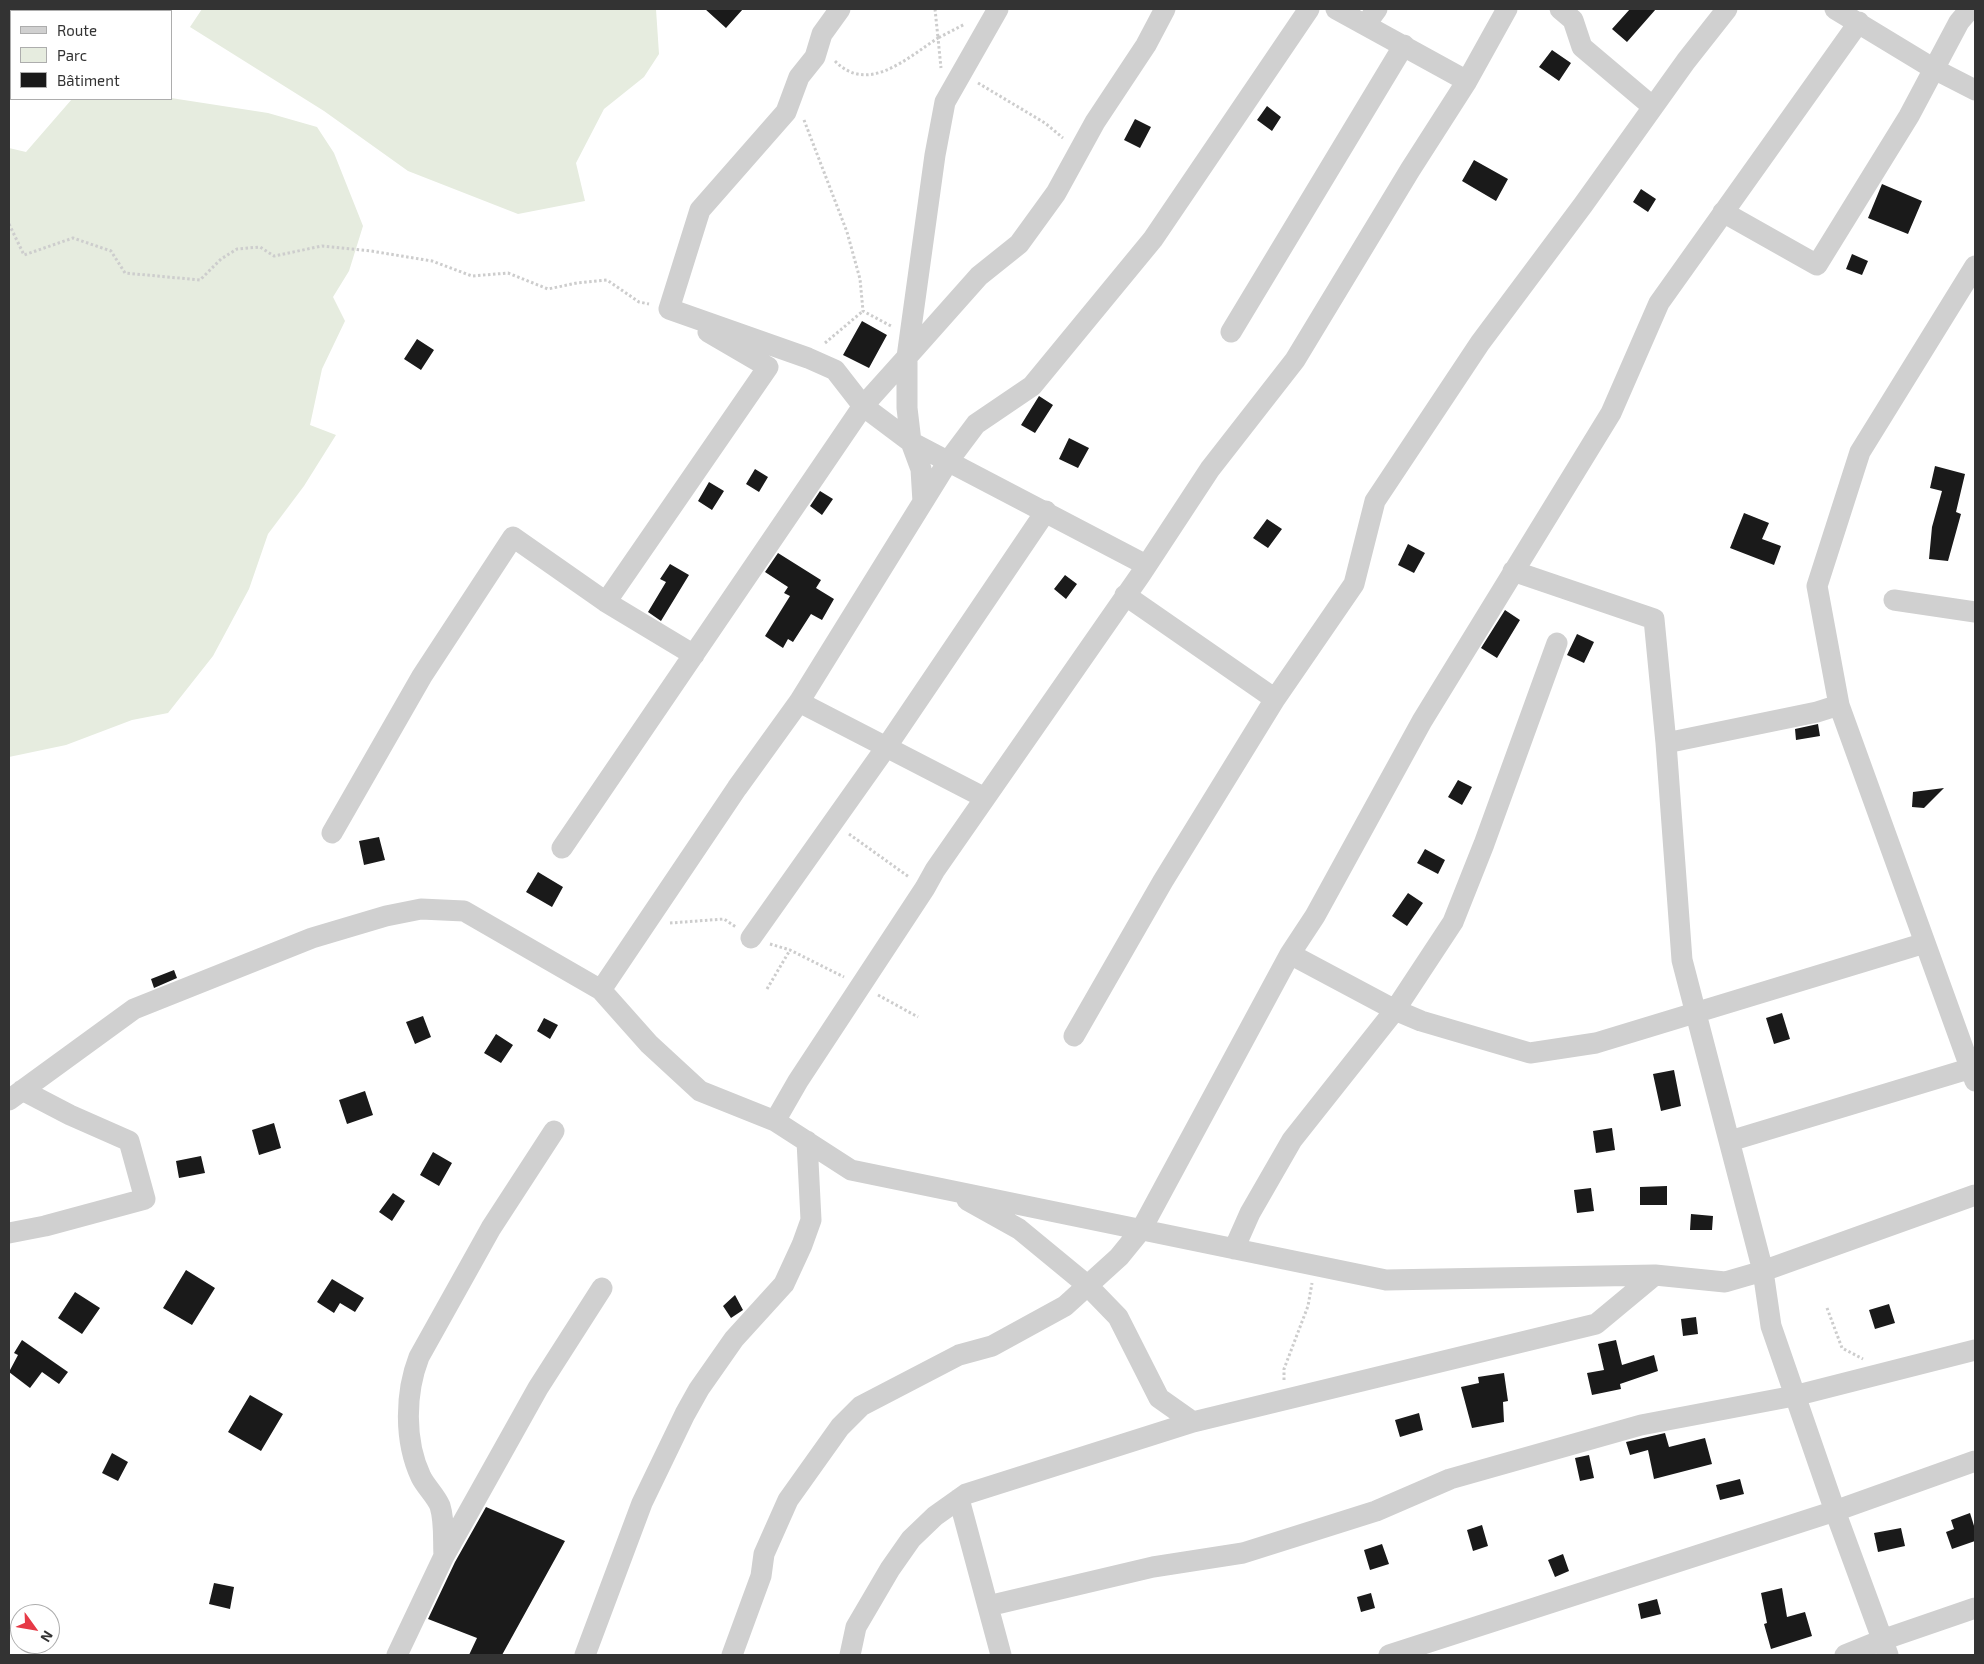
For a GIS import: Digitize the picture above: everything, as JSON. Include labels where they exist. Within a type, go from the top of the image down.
[{"type":"street","points":[[670,309],[700,210],[786,112],[799,77],[814,58],[822,34],[840,9]]},
{"type":"street","points":[[923,502],[921,469],[911,442],[907,408],[907,358],[942,120],[945,102],[998,9]]},
{"type":"street","points":[[562,848],[863,406],[979,276],[1019,244],[1056,193],[1096,122],[1146,46],[1165,9]]},
{"type":"street","points":[[601,990],[737,788],[799,702],[949,460],[976,424],[1032,386],[1153,239],[1309,9]]},
{"type":"street","points":[[1336,9],[1371,16],[1404,46],[1467,81]]},
{"type":"street","points":[[775,1121],[798,1080],[925,888],[934,870],[1146,565],[1210,469],[1295,360],[1410,170],[1467,81],[1507,9]]},
{"type":"street","points":[[1560,9],[1573,20],[1582,47],[1653,107]]},
{"type":"street","points":[[1074,1036],[1163,881],[1275,700],[1354,584],[1375,501],[1480,343],[1727,9]]},
{"type":"street","points":[[1835,9],[1934,69],[1975,90]]},
{"type":"street","points":[[1722,212],[1817,265],[1909,116],[1959,22],[1970,9]]},
{"type":"street","points":[[732,1655],[761,1576],[764,1554],[788,1500],[840,1427],[861,1406],[959,1355],[992,1346],[1065,1306],[1118,1257],[1141,1230],[1290,954],[1315,916],[1422,721],[1611,413],[1659,303],[1859,22]]},
{"type":"street","points":[[1231,332],[1404,46]]},
{"type":"street","points":[[1730,1141],[1974,1072],[1839,705],[1817,586],[1860,452],[1975,266]]},
{"type":"street","points":[[670,309],[808,358],[835,370],[863,406],[911,442],[949,460],[1146,565]]},
{"type":"street","points":[[606,602],[768,367],[670,309]]},
{"type":"street","points":[[751,938],[887,746],[1046,511]]},
{"type":"street","points":[[332,832],[422,676],[513,537],[606,602],[694,655]]},
{"type":"street","points":[[1513,571],[1654,618],[1666,743],[1682,960],[1763,1271],[1771,1326],[1794,1396],[1885,1648]]},
{"type":"street","points":[[1125,595],[1275,700]]},
{"type":"street","points":[[1894,600],[1975,612]]},
{"type":"street","points":[[1234,1249],[1255,1205],[1292,1140],[1395,1010],[1453,922],[1484,844],[1557,643]]},
{"type":"street","points":[[799,702],[985,798]]},
{"type":"street","points":[[1666,743],[1817,712],[1839,705]]},
{"type":"street","points":[[15,1095],[134,1009],[312,938],[386,916],[421,909],[464,911],[601,990],[649,1044],[700,1091],[775,1121],[851,1170],[1386,1280],[1655,1275],[1724,1282],[1763,1271],[1975,1195]]},
{"type":"street","points":[[1290,954],[1395,1010],[1421,1021],[1530,1053],[1596,1043],[1925,943]]},
{"type":"street","points":[[9,1233],[45,1226],[145,1199],[129,1141],[70,1115],[15,1095]]},
{"type":"street","points":[[444,1556],[442,1518],[439,1504],[421,1477],[414,1457],[408,1427],[413,1373],[419,1357],[490,1228],[554,1131]]},
{"type":"street","points":[[585,1655],[642,1503],[694,1397],[734,1339],[784,1284],[802,1245],[811,1220],[807,1141]]},
{"type":"street","points":[[947,1190],[1019,1228],[1087,1285],[1118,1317],[1159,1398],[1193,1422]]},
{"type":"street","points":[[850,1655],[856,1627],[905,1546],[935,1516],[966,1494],[1193,1422],[1596,1324],[1655,1275]]},
{"type":"street","points":[[397,1655],[444,1556],[513,1436],[538,1388],[602,1288]]},
{"type":"street","points":[[988,1606],[1153,1567],[1243,1553],[1376,1511],[1450,1479],[1622,1430],[1794,1396],[1975,1350]]},
{"type":"street","points":[[1390,1655],[1426,1649],[1835,1511],[1975,1461]]},
{"type":"street","points":[[959,1499],[1001,1655]]},
{"type":"street","points":[[1845,1655],[1885,1648],[1975,1608]]},
{"type":"path","points":[[935,9],[938,38]]},
{"type":"path","points":[[818,47],[844,71],[865,76],[893,67],[938,38],[971,21]]},
{"type":"path","points":[[961,73],[1045,123],[1079,151]]},
{"type":"path","points":[[793,94],[816,146],[829,188],[847,232],[860,279],[863,311]]},
{"type":"path","points":[[9,224],[24,255],[73,238],[111,251],[125,273],[200,280],[221,259],[237,250],[260,247],[274,256],[322,246],[432,261],[472,276],[508,273],[548,290],[577,283],[607,280],[639,302],[670,309]]},
{"type":"path","points":[[863,311],[911,337]]},
{"type":"path","points":[[808,358],[863,311]]},
{"type":"path","points":[[833,822],[925,888]]},
{"type":"path","points":[[642,929],[680,921],[724,918],[751,938],[790,950],[918,1017]]},
{"type":"path","points":[[767,989],[790,950]]},
{"type":"path","points":[[1286,1398],[1284,1370],[1308,1306],[1315,1266]]},
{"type":"path","points":[[1827,1308],[1842,1348],[1884,1373]]},
{"type":"green space","points":[[202,9],[656,9],[659,54],[644,77],[604,109],[576,163],[585,201],[518,214],[408,171],[324,111],[190,27]]},
{"type":"green space","points":[[172,98],[268,113],[317,127],[334,153],[363,226],[349,271],[333,297],[345,321],[322,369],[310,425],[336,435],[304,486],[268,534],[249,589],[213,656],[168,713],[132,720],[66,745],[9,757],[9,148],[26,152],[71,100],[172,100]]},
{"type":"building","points":[[705,9],[743,9],[726,28]]},
{"type":"building","points":[[1630,9],[1656,9],[1627,42],[1612,29]]},
{"type":"building","points":[[1552,50],[1571,63],[1559,81],[1539,67]]},
{"type":"building","points":[[1267,106],[1281,117],[1272,131],[1257,120]]},
{"type":"building","points":[[1135,119],[1151,127],[1140,148],[1124,140]]},
{"type":"building","points":[[1474,160],[1508,179],[1496,201],[1462,181]]},
{"type":"building","points":[[1882,184],[1922,201],[1908,234],[1868,218]]},
{"type":"building","points":[[1641,189],[1656,199],[1648,212],[1633,202]]},
{"type":"building","points":[[1852,254],[1868,261],[1862,275],[1846,269]]},
{"type":"building","points":[[862,321],[887,335],[869,368],[843,355]]},
{"type":"building","points":[[417,339],[434,350],[421,370],[404,359]]},
{"type":"building","points":[[1039,396],[1053,405],[1035,433],[1021,425]]},
{"type":"building","points":[[1069,438],[1089,448],[1078,468],[1059,459]]},
{"type":"building","points":[[1935,466],[1965,474],[1956,512],[1961,514],[1948,561],[1929,559],[1932,527],[1942,491],[1930,488]]},
{"type":"building","points":[[755,469],[768,477],[759,492],[746,484]]},
{"type":"building","points":[[709,482],[724,491],[712,510],[698,501]]},
{"type":"building","points":[[820,491],[833,499],[822,515],[810,506]]},
{"type":"building","points":[[1744,513],[1769,523],[1762,539],[1781,546],[1774,565],[1730,548]]},
{"type":"building","points":[[1267,519],[1282,529],[1268,548],[1253,538]]},
{"type":"building","points":[[1408,544],[1425,553],[1414,573],[1398,565]]},
{"type":"building","points":[[778,553],[821,580],[816,588],[834,599],[822,620],[811,614],[793,642],[788,639],[783,648],[765,636],[790,596],[784,593],[788,587],[765,572]]},
{"type":"building","points":[[670,564],[689,575],[661,621],[648,612],[666,582],[660,579]]},
{"type":"building","points":[[1065,575],[1077,584],[1066,599],[1054,589]]},
{"type":"building","points":[[1505,610],[1520,620],[1497,658],[1481,648]]},
{"type":"building","points":[[1577,634],[1594,642],[1584,663],[1567,655]]},
{"type":"building","points":[[1818,724],[1820,736],[1796,740],[1795,729]]},
{"type":"building","points":[[1458,780],[1472,787],[1462,805],[1448,797]]},
{"type":"building","points":[[1944,788],[1924,808],[1912,807],[1913,792]]},
{"type":"building","points":[[379,837],[385,860],[364,865],[359,841]]},
{"type":"building","points":[[1425,849],[1445,860],[1438,874],[1417,863]]},
{"type":"building","points":[[538,872],[563,887],[552,907],[526,892]]},
{"type":"building","points":[[1408,893],[1423,903],[1407,926],[1392,916]]},
{"type":"building","points":[[174,970],[177,978],[154,988],[151,979]]},
{"type":"building","points":[[1782,1013],[1790,1039],[1774,1044],[1766,1018]]},
{"type":"building","points":[[423,1016],[431,1037],[415,1044],[406,1022]]},
{"type":"building","points":[[544,1018],[558,1025],[550,1039],[537,1031]]},
{"type":"building","points":[[496,1034],[513,1045],[501,1063],[484,1053]]},
{"type":"building","points":[[1674,1070],[1681,1106],[1661,1111],[1653,1074]]},
{"type":"building","points":[[365,1091],[373,1115],[347,1124],[339,1100]]},
{"type":"building","points":[[274,1123],[281,1148],[259,1155],[252,1130]]},
{"type":"building","points":[[1612,1128],[1615,1150],[1596,1153],[1593,1131]]},
{"type":"building","points":[[433,1152],[452,1163],[439,1186],[420,1175]]},
{"type":"building","points":[[201,1156],[205,1173],[179,1178],[176,1161]]},
{"type":"building","points":[[1667,1186],[1667,1205],[1640,1205],[1640,1187]]},
{"type":"building","points":[[1591,1188],[1594,1211],[1577,1213],[1574,1190]]},
{"type":"building","points":[[393,1193],[405,1201],[392,1221],[379,1212]]},
{"type":"building","points":[[1691,1214],[1713,1216],[1712,1230],[1690,1230]]},
{"type":"building","points":[[186,1270],[215,1288],[192,1325],[163,1308]]},
{"type":"building","points":[[332,1279],[364,1298],[355,1312],[340,1303],[334,1313],[317,1302]]},
{"type":"building","points":[[75,1292],[100,1308],[82,1334],[58,1318]]},
{"type":"building","points":[[735,1295],[743,1310],[731,1318],[723,1306]]},
{"type":"building","points":[[1889,1304],[1895,1323],[1875,1329],[1869,1310]]},
{"type":"building","points":[[1696,1317],[1698,1334],[1683,1336],[1681,1319]]},
{"type":"building","points":[[22,1340],[68,1372],[59,1384],[42,1372],[30,1388],[9,1372],[18,1355],[14,1353]]},
{"type":"building","points":[[1616,1340],[1622,1365],[1654,1355],[1658,1371],[1620,1384],[1621,1389],[1592,1395],[1587,1373],[1604,1370],[1598,1344]]},
{"type":"building","points":[[1504,1373],[1508,1401],[1503,1402],[1504,1422],[1472,1428],[1461,1387],[1479,1383],[1478,1377]]},
{"type":"building","points":[[250,1395],[283,1414],[261,1451],[228,1432]]},
{"type":"building","points":[[1419,1413],[1423,1430],[1400,1437],[1395,1420]]},
{"type":"building","points":[[1665,1433],[1669,1447],[1705,1438],[1712,1464],[1654,1479],[1648,1450],[1630,1455],[1626,1442]]},
{"type":"building","points":[[112,1453],[128,1462],[118,1481],[102,1473]]},
{"type":"building","points":[[1589,1455],[1594,1478],[1580,1481],[1575,1458]]},
{"type":"building","points":[[1740,1479],[1744,1494],[1720,1500],[1716,1485]]},
{"type":"building","points":[[486,1507],[565,1541],[502,1655],[469,1655],[477,1638],[428,1619],[455,1562]]},
{"type":"building","points":[[1970,1513],[1975,1529],[1975,1541],[1952,1549],[1946,1532],[1954,1529],[1951,1520]]},
{"type":"building","points":[[1482,1525],[1488,1546],[1473,1551],[1467,1530]]},
{"type":"building","points":[[1901,1528],[1905,1546],[1878,1552],[1874,1533]]},
{"type":"building","points":[[1382,1544],[1389,1564],[1370,1570],[1364,1550]]},
{"type":"building","points":[[1563,1554],[1569,1571],[1555,1577],[1548,1560]]},
{"type":"building","points":[[214,1583],[234,1587],[230,1609],[209,1604]]},
{"type":"building","points":[[1782,1588],[1787,1617],[1805,1612],[1812,1636],[1771,1649],[1764,1624],[1767,1623],[1761,1593]]},
{"type":"building","points":[[1371,1593],[1375,1608],[1361,1612],[1357,1597]]},
{"type":"building","points":[[1657,1599],[1661,1614],[1641,1619],[1638,1604]]}]
